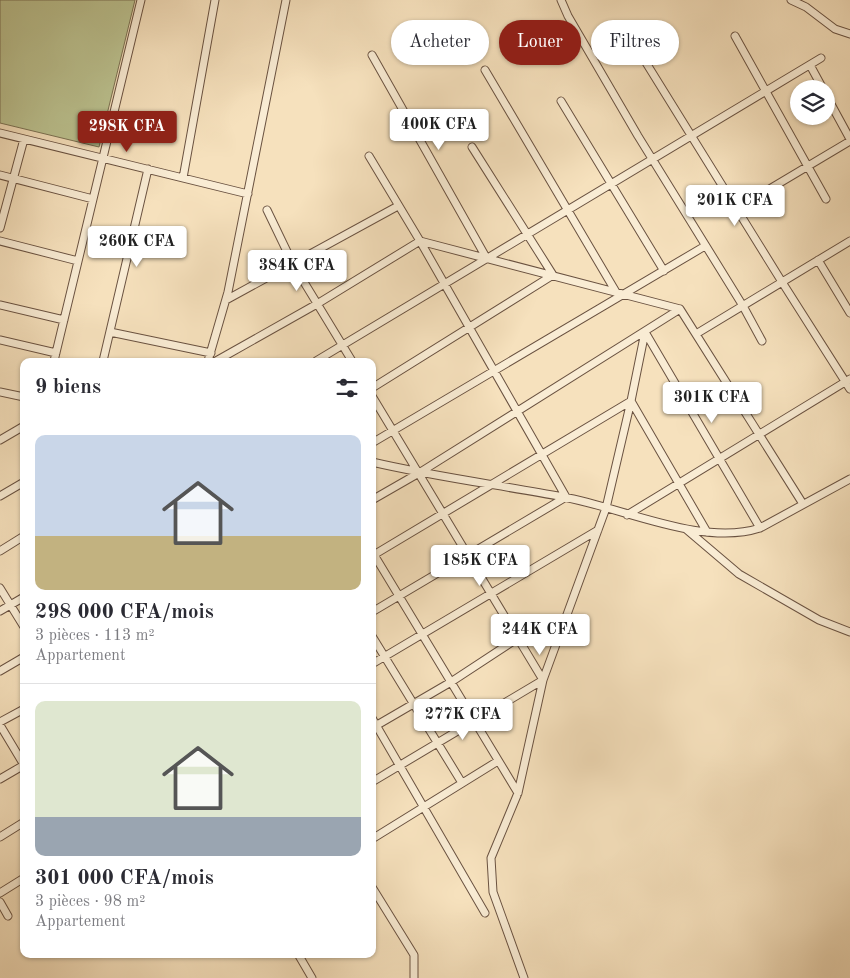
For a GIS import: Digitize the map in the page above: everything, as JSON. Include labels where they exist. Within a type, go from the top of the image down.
[{"type":"street","points":[[55,358],[141,0]]},
{"type":"street","points":[[182,178],[215,0]]},
{"type":"street","points":[[209,358],[226,300],[286,0]]},
{"type":"street","points":[[562,0],[573,25],[652,160],[743,306],[762,341]]},
{"type":"street","points":[[791,0],[806,7],[835,29],[850,34]]},
{"type":"street","points":[[735,36],[826,199]]},
{"type":"street","points":[[372,55],[487,259]]},
{"type":"street","points":[[321,358],[821,58]]},
{"type":"street","points":[[648,65],[782,282],[848,380],[850,389]]},
{"type":"street","points":[[810,65],[818,80]]},
{"type":"street","points":[[485,70],[616,292]]},
{"type":"street","points":[[561,102],[664,271]]},
{"type":"street","points":[[736,208],[850,140],[835,112]]},
{"type":"street","points":[[0,133],[248,194]]},
{"type":"street","points":[[0,228],[24,139]]},
{"type":"street","points":[[472,148],[553,275]]},
{"type":"street","points":[[369,156],[420,241],[566,497]]},
{"type":"street","points":[[105,358],[148,169]]},
{"type":"street","points":[[0,175],[93,199]]},
{"type":"street","points":[[226,300],[398,206]]},
{"type":"street","points":[[267,210],[293,264],[350,358]]},
{"type":"street","points":[[0,241],[78,261]]},
{"type":"street","points":[[221,358],[317,304],[420,241],[680,309],[803,504]]},
{"type":"street","points":[[696,334],[850,241]]},
{"type":"street","points":[[376,441],[705,246]]},
{"type":"street","points":[[818,260],[850,314]]},
{"type":"street","points":[[376,385],[553,275]]},
{"type":"street","points":[[0,305],[64,320]]},
{"type":"street","points":[[376,498],[419,473],[680,309]]},
{"type":"street","points":[[110,332],[211,353]]},
{"type":"street","points":[[524,978],[493,892],[491,858],[518,793],[543,680],[606,508],[645,332]]},
{"type":"street","points":[[645,332],[760,528]]},
{"type":"street","points":[[0,340],[56,353]]},
{"type":"street","points":[[627,515],[848,380]]},
{"type":"street","points":[[0,392],[20,396]]},
{"type":"street","points":[[376,552],[631,401]]},
{"type":"street","points":[[631,401],[707,532]]},
{"type":"street","points":[[376,403],[543,680]]},
{"type":"street","points":[[0,440],[20,428]]},
{"type":"street","points":[[376,463],[419,473],[566,497],[627,515],[707,532],[748,532],[760,528],[850,479]]},
{"type":"street","points":[[0,496],[20,484]]},
{"type":"street","points":[[376,610],[566,497]]},
{"type":"street","points":[[685,528],[739,574],[820,620],[850,632]]},
{"type":"street","points":[[376,662],[598,529]]},
{"type":"street","points":[[0,551],[20,538]]},
{"type":"street","points":[[376,559],[518,793]]},
{"type":"street","points":[[0,588],[20,621]]},
{"type":"street","points":[[0,611],[20,599]]},
{"type":"street","points":[[376,726],[451,682],[518,638]]},
{"type":"street","points":[[376,642],[462,783]]},
{"type":"street","points":[[0,671],[20,659]]},
{"type":"street","points":[[376,780],[543,680]]},
{"type":"street","points":[[20,711],[0,723],[20,758]]},
{"type":"street","points":[[376,728],[401,765],[485,913]]},
{"type":"street","points":[[376,837],[498,761]]},
{"type":"street","points":[[0,779],[20,767]]},
{"type":"street","points":[[0,837],[20,824]]},
{"type":"street","points":[[0,893],[20,880]]},
{"type":"street","points":[[376,893],[414,955],[414,978]]},
{"type":"street","points":[[0,902],[8,916]]},
{"type":"street","points":[[300,958],[312,978]]},
{"type":"green space","points":[[0,0],[135,0],[99,147],[0,123]]}]
